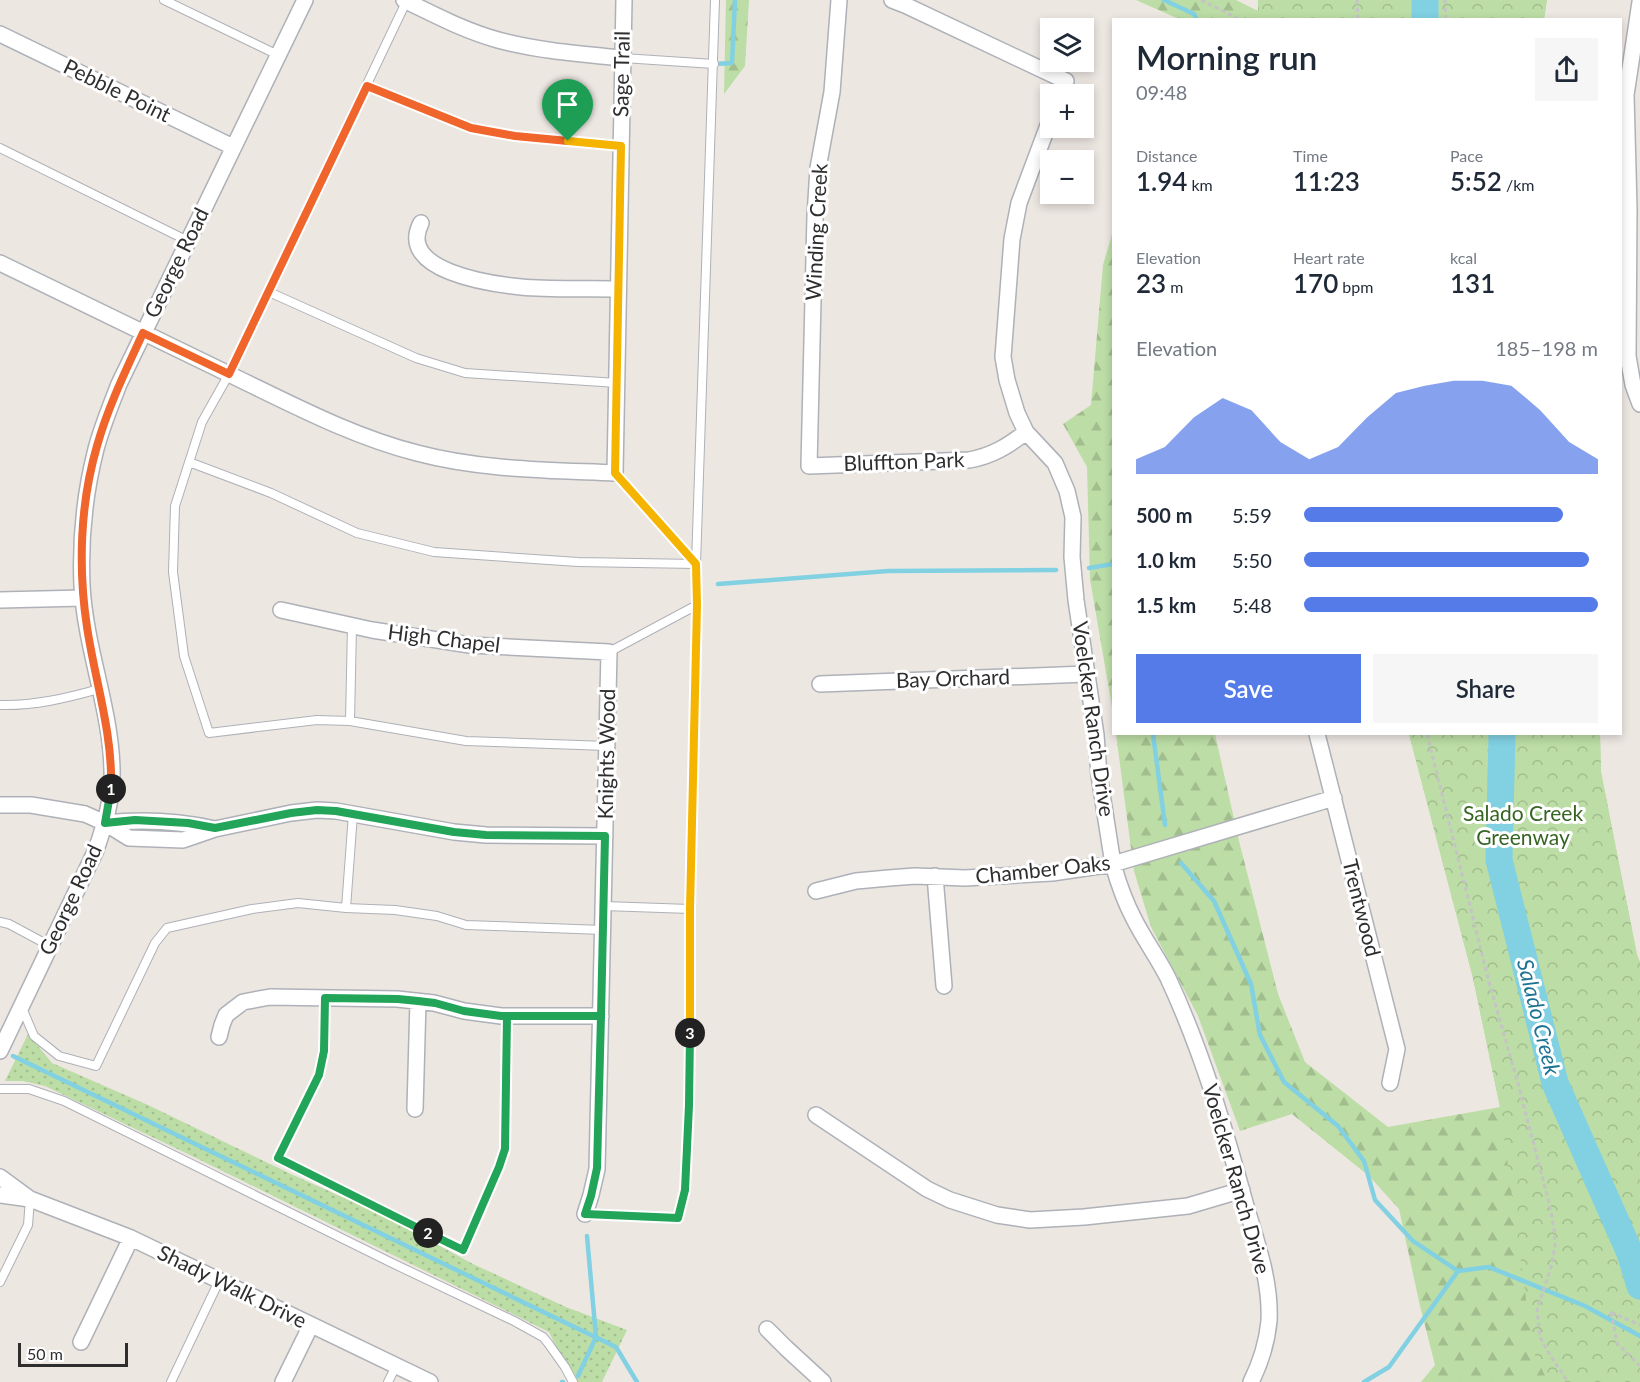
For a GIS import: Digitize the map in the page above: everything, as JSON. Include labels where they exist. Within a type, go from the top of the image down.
[{"type":"street","name":"George Road","points":[[0,1051],[96,850],[105,823],[111,790],[112,769],[108,732],[83,598],[82,539],[87,493],[96,448],[119,384],[305,0]]},
{"type":"street","points":[[406,0],[455,25],[497,39],[540,49],[622,58]]},
{"type":"street","name":"Sage Trail","points":[[615,473],[624,0]]},
{"type":"street","name":"Winding Creek","points":[[809,466],[818,168],[832,92],[839,0]]},
{"type":"street","points":[[892,0],[1055,84]]},
{"type":"street","points":[[1640,2],[1626,95],[1634,209],[1628,356],[1633,385],[1640,404]]},
{"type":"street","name":"Pebble Point","points":[[0,34],[233,147]]},
{"type":"street","name":"Voelcker Ranch Drive","points":[[1043,138],[1018,203],[1012,239],[1003,357],[1017,413],[1026,432],[1055,463],[1067,491],[1073,517],[1073,568],[1099,775],[1113,864],[1134,920],[1167,976],[1193,1039],[1242,1190],[1262,1265],[1267,1288],[1269,1322],[1264,1346],[1251,1382]]},
{"type":"street","points":[[421,223],[417,232],[418,246],[423,255],[448,272],[477,280],[521,287],[618,289]]},
{"type":"street","points":[[0,263],[366,438],[417,453],[470,464],[615,473]]},
{"type":"street","name":"Bluffton Park","points":[[809,466],[969,460],[996,453],[1026,432]]},
{"type":"street","points":[[0,600],[83,598]]},
{"type":"street","name":"High Chapel","points":[[281,610],[372,630],[470,645],[609,652]]},
{"type":"street","name":"Knights Wood","points":[[585,1214],[597,1168],[609,652]]},
{"type":"street","name":"Bay Orchard","points":[[820,684],[1086,674]]},
{"type":"street","name":"Trentwood","points":[[1317,735],[1397,1049],[1390,1083]]},
{"type":"street","name":"Chamber Oaks","points":[[816,891],[856,881],[906,876],[965,878],[1052,873],[1113,864],[1334,798]]},
{"type":"street","points":[[0,805],[52,808],[85,814],[105,823],[135,820],[188,823],[215,828],[317,810],[486,835],[605,836]]},
{"type":"street","points":[[935,876],[944,986]]},
{"type":"street","points":[[219,1037],[226,1015],[243,1002],[270,997],[398,999],[507,1016],[601,1016]]},
{"type":"street","points":[[415,1109],[418,1001]]},
{"type":"street","points":[[816,1115],[927,1190],[997,1215],[1030,1220],[1096,1216],[1188,1206],[1242,1190]]},
{"type":"street","name":"Shady Walk Drive","points":[[0,1178],[30,1199]]},
{"type":"street","name":"Shady Walk Drive","points":[[0,1195],[30,1199],[131,1238],[430,1382]]},
{"type":"street","points":[[81,1342],[131,1238]]},
{"type":"street","points":[[283,1382],[311,1325]]},
{"type":"street","points":[[767,1329],[823,1382]]},
{"type":"lane","points":[[164,0],[278,55]]},
{"type":"lane","points":[[406,0],[269,292],[229,374],[202,422],[175,506],[173,572],[184,656],[209,733],[317,720],[350,721],[466,741],[607,746]]},
{"type":"lane","points":[[585,1214],[678,1218],[685,1190],[689,1105],[696,564],[715,0]]},
{"type":"lane","points":[[622,58],[714,64]]},
{"type":"lane","points":[[367,86],[471,128],[515,136],[621,146]]},
{"type":"lane","points":[[0,148],[188,241]]},
{"type":"lane","points":[[269,292],[416,358],[465,374],[616,383]]},
{"type":"lane","points":[[189,462],[271,493],[357,533],[434,552],[578,562],[696,564]]},
{"type":"lane","points":[[615,473],[696,564]]},
{"type":"lane","points":[[609,652],[697,605]]},
{"type":"lane","points":[[350,721],[352,626]]},
{"type":"lane","points":[[0,705],[62,699],[99,689]]},
{"type":"lane","points":[[346,908],[353,814]]},
{"type":"lane","points":[[21,1006],[34,1036],[59,1056],[96,1066],[155,943],[166,928],[252,909],[298,903],[406,911],[437,916],[466,925],[603,930]]},
{"type":"lane","points":[[604,906],[690,909]]},
{"type":"lane","points":[[0,922],[9,924],[50,946]]},
{"type":"lane","points":[[325,998],[324,1051],[319,1075],[278,1158],[463,1250],[505,1149],[507,1016]]},
{"type":"lane","points":[[0,1089],[29,1089],[64,1101],[505,1317],[543,1337],[573,1382]]},
{"type":"lane","points":[[0,1282],[28,1225],[30,1199]]},
{"type":"lane","points":[[171,1382],[219,1281]]},
{"type":"lane","points":[[388,1382],[396,1366]]},
{"type":"path","points":[[1201,0],[1237,18]]},
{"type":"path","points":[[1357,0],[1358,18]]},
{"type":"path","points":[[1445,0],[1446,18]]},
{"type":"path","points":[[1427,735],[1489,982],[1518,1080],[1550,1207],[1554,1238],[1551,1267],[1537,1310],[1540,1336],[1568,1382]]},
{"type":"path","points":[[1640,1325],[1611,1312],[1617,1343],[1640,1366]]},
{"type":"green space","points":[[726,0],[749,0],[745,66],[724,94]]},
{"type":"green space","points":[[1136,0],[1236,0],[1258,11],[1258,0],[1547,0],[1544,18],[1176,18]]},
{"type":"green space","points":[[1258,0],[1547,0],[1544,18],[1253,18],[1259,11]]},
{"type":"green space","points":[[1112,234],[1112,707],[1090,579],[1087,467],[1063,424],[1091,405],[1103,265]]},
{"type":"green space","points":[[1116,735],[1215,735],[1239,841],[1278,994],[1305,1062],[1388,1127],[1500,1107],[1473,978],[1409,735],[1600,735],[1601,772],[1640,962],[1640,1382],[1421,1382],[1435,1365],[1399,1209],[1369,1176],[1292,1114],[1240,1131],[1198,1016],[1151,927],[1134,871]]},
{"type":"green space","name":"Salado Creek Greenway","points":[[1409,735],[1600,735],[1601,772],[1640,962],[1640,1382],[1548,1382],[1533,1351],[1500,1107],[1473,978]]},
{"type":"green space","points":[[28,1034],[52,1063],[148,1105],[293,1175],[389,1218],[473,1264],[566,1307],[627,1330],[602,1382],[574,1382],[549,1332],[45,1086],[23,1081],[5,1081]]},
{"type":"waterway","points":[[714,64],[732,63],[735,0]]},
{"type":"waterway","points":[[1164,0],[1194,14],[1196,18]]},
{"type":"waterway","name":"Salado Creek","points":[[1425,0],[1425,18]]},
{"type":"waterway","points":[[1089,568],[1112,564]]},
{"type":"waterway","points":[[718,584],[888,571],[1056,570]]},
{"type":"waterway","points":[[1153,735],[1165,825]]},
{"type":"waterway","name":"Salado Creek","points":[[1502,735],[1499,860],[1555,1083],[1630,1253],[1640,1286]]},
{"type":"waterway","points":[[1181,863],[1214,901],[1251,984],[1260,1035],[1284,1082],[1338,1126],[1364,1161],[1375,1200],[1413,1241],[1458,1271],[1489,1267],[1585,1306],[1640,1336]]},
{"type":"waterway","points":[[13,1056],[616,1347],[637,1382]]},
{"type":"waterway","points":[[578,1376],[596,1337],[587,1236]]},
{"type":"waterway","points":[[1364,1382],[1389,1367],[1458,1271]]},
{"type":"route","points":[[568,141],[515,136],[471,128],[367,86],[229,374],[143,333],[119,384],[96,448],[87,493],[82,539],[82,585],[87,627],[108,732],[112,769],[105,823],[135,820],[188,823],[215,828],[317,810],[486,835],[605,836],[601,1016],[554,1016],[507,1016],[505,1149],[463,1250],[278,1158],[319,1075],[324,1051],[325,998],[418,1001],[501,1016],[507,1016],[554,1016],[601,1016],[597,1168],[585,1214],[678,1218],[685,1190],[689,1105],[696,564],[615,473],[621,146],[568,141]]}]
